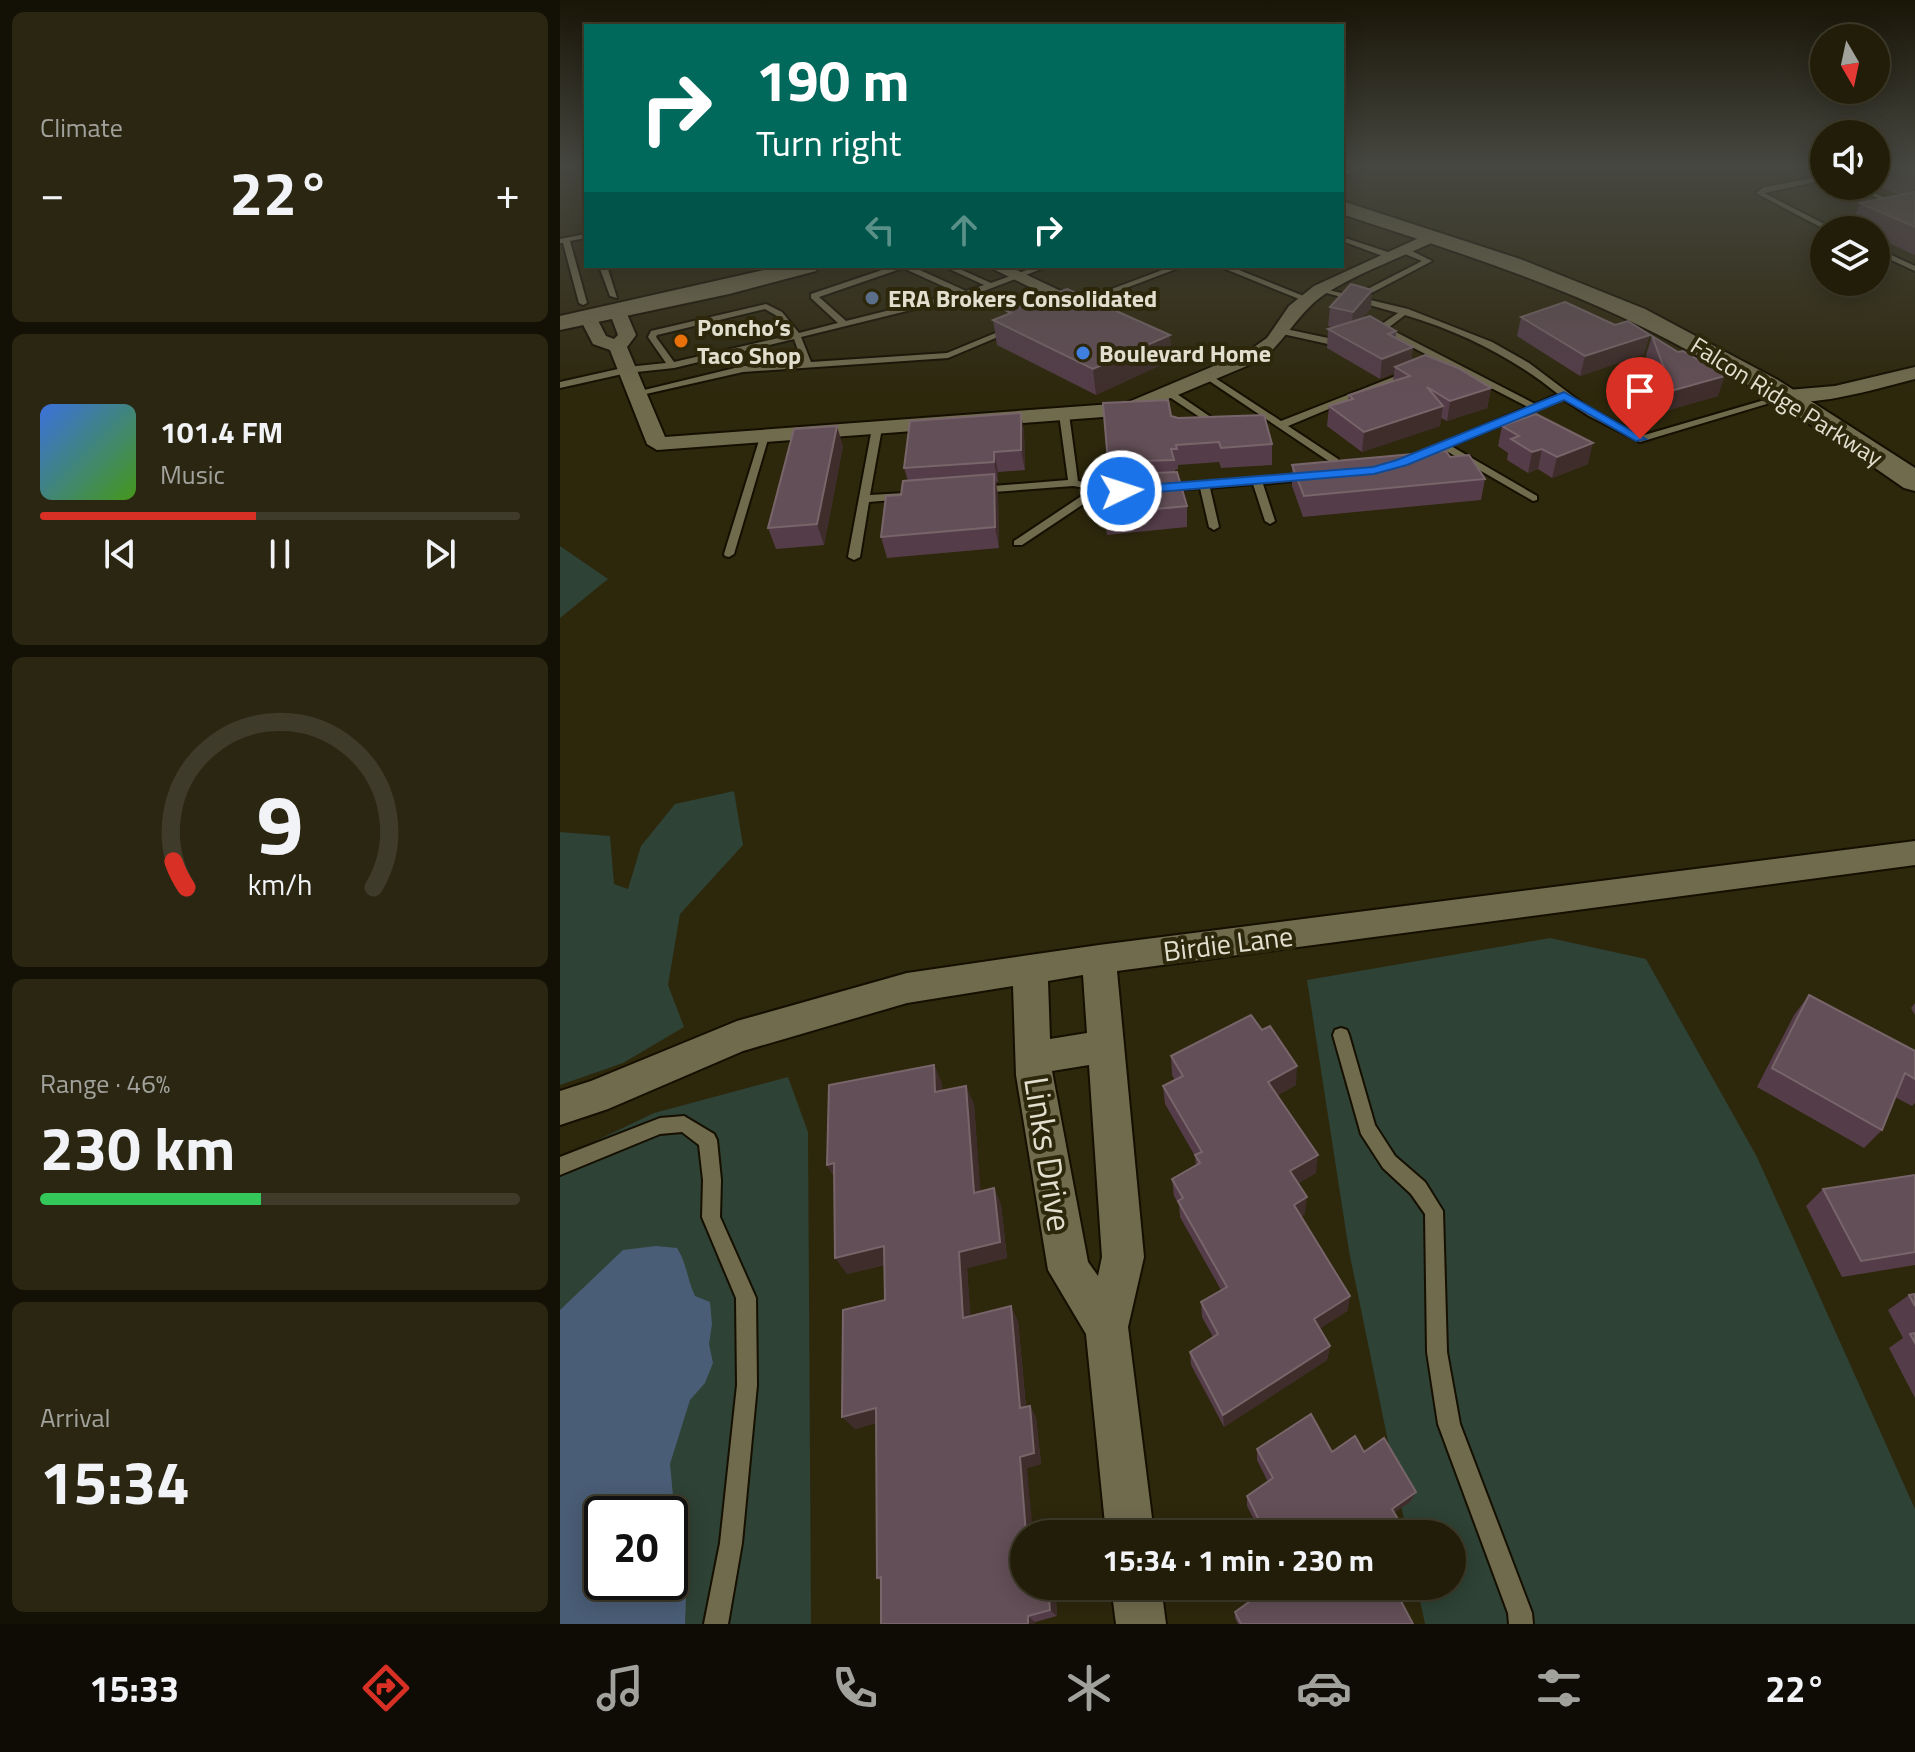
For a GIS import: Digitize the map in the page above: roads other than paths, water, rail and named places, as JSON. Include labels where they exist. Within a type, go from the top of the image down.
[{"type":"main road","name":"Falcon Ridge Parkway","points":[[1447,242],[1528,268],[1792,384],[1835,392],[1868,415]]},
{"type":"main road","name":"Falcon Ridge Parkway","points":[[1504,242],[1664,303],[1743,344]]},
{"type":"main road","points":[[616,303],[742,268]]},
{"type":"main road","points":[[560,323],[577,309],[798,268]]},
{"type":"main road","name":"Falcon Ridge Parkway","points":[[1792,384],[1915,482]]},
{"type":"street","points":[[577,309],[599,340],[618,347],[657,444],[1130,409],[1254,356],[1273,342],[1313,295],[1422,242]]},
{"type":"street","points":[[1000,268],[1070,306]]},
{"type":"street","points":[[616,303],[627,335],[618,347]]},
{"type":"street","points":[[1835,392],[1915,373]]},
{"type":"street","name":"Birdie Lane","points":[[560,1108],[595,1097],[737,1037],[907,988],[1099,959],[1915,853]]},
{"type":"street","name":"Links Drive","points":[[1099,959],[1123,1257],[1107,1327],[1128,1520]]},
{"type":"street","name":"Links Drive","points":[[1030,969],[1034,1058],[1069,1270],[1107,1327]]},
{"type":"street","points":[[1034,1058],[1104,1046]]},
{"type":"street","points":[[1138,1600],[1141,1624]]},
{"type":"lane","points":[[563,242],[577,309]]},
{"type":"lane","points":[[1353,242],[1428,261],[1355,299]]},
{"type":"lane","points":[[1890,257],[1915,269]]},
{"type":"lane","points":[[604,268],[616,303]]},
{"type":"lane","points":[[844,324],[814,296],[897,268]]},
{"type":"lane","points":[[907,268],[965,294]]},
{"type":"lane","points":[[951,268],[989,285]]},
{"type":"lane","points":[[560,385],[627,370],[672,365],[797,336],[965,294],[1039,268]]},
{"type":"lane","points":[[1070,306],[1174,268]]},
{"type":"lane","points":[[1228,268],[1313,295],[1355,299],[1405,311],[1459,330],[1510,355],[1552,382],[1564,395],[1640,439],[1792,384]]},
{"type":"lane","points":[[672,365],[652,337],[660,330],[766,306],[775,309],[797,336],[807,365]]},
{"type":"lane","points":[[1405,311],[1382,328],[1528,408],[1538,418]]},
{"type":"lane","points":[[637,393],[743,369],[948,355],[1020,326]]},
{"type":"lane","points":[[1281,331],[1328,341]]},
{"type":"lane","points":[[1428,366],[1443,360]]},
{"type":"lane","points":[[1281,425],[1413,372]]},
{"type":"lane","points":[[1149,489],[1344,474],[1335,461],[1206,376]]},
{"type":"lane","points":[[1168,392],[1225,431]]},
{"type":"lane","points":[[1402,463],[1564,395]]},
{"type":"lane","points":[[1064,414],[1073,483]]},
{"type":"lane","points":[[854,557],[877,428]]},
{"type":"lane","points":[[729,554],[764,436]]},
{"type":"lane","points":[[1442,445],[1533,498]]},
{"type":"lane","points":[[1257,481],[1270,521]]},
{"type":"lane","points":[[968,491],[1073,483],[1135,490]]},
{"type":"lane","points":[[1204,485],[1214,527]]},
{"type":"lane","points":[[1018,543],[1101,488]]},
{"type":"lane","points":[[864,499],[909,495]]},
{"type":"lane","points":[[1341,1035],[1367,1128],[1389,1162],[1418,1188],[1434,1211],[1437,1352],[1449,1424],[1487,1533],[1520,1613],[1521,1624]]},
{"type":"lane","points":[[560,1166],[660,1126],[684,1124],[708,1140],[712,1180],[711,1217],[746,1298],[747,1385],[731,1543],[716,1624]]},
{"type":"water","points":[[656,1246],[677,1248],[695,1296],[710,1302],[712,1324],[709,1344],[713,1363],[705,1383],[690,1400],[670,1464],[673,1496],[584,1496],[584,1600],[686,1600],[685,1624],[560,1624],[560,1310],[623,1250]]},
{"type":"place","name":"ERA Brokers Consolidated","points":[[872,298]]},
{"type":"place","name":"Poncho’s Taco Shop","points":[[681,341]]},
{"type":"place","name":"Boulevard Home","points":[[1083,353]]}]
